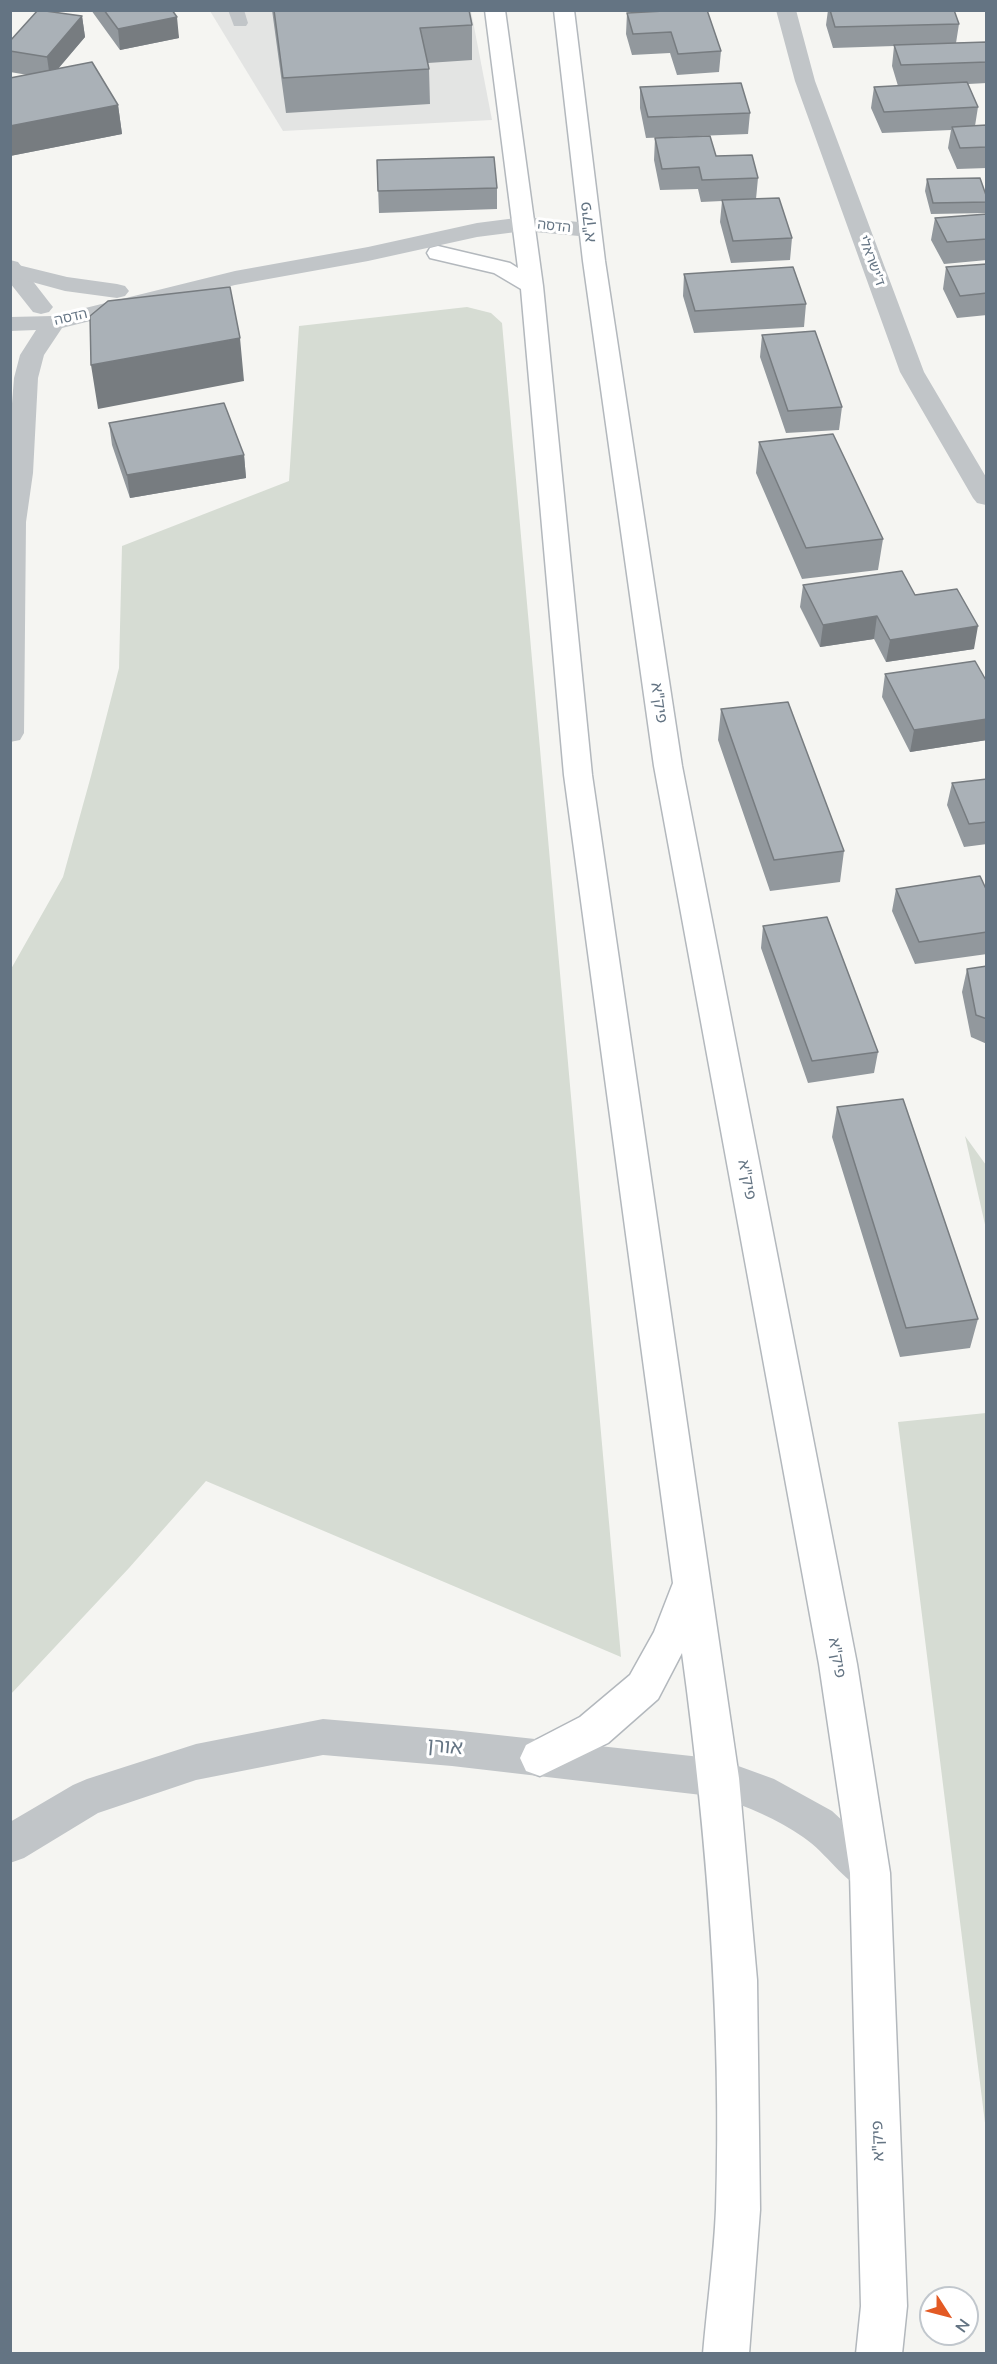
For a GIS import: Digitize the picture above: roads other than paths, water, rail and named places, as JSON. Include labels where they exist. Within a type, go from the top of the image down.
[{"type":"main road","points":[[495,10],[532,286],[578,775],[719,1778],[736,1980],[738,2210],[726,2354]]},
{"type":"main road","name":"פיק\"א","points":[[564,10],[590,231],[668,766],[838,1665],[870,1874],[884,2306],[879,2354]]},
{"type":"main road","points":[[438,253],[502,268],[532,286]]},
{"type":"main road","points":[[540,1758],[594,1730],[645,1687],[670,1639],[691,1585]]},
{"type":"street","name":"ד'ישראלי","points":[[786,10],[805,81],[912,372],[987,498]]},
{"type":"street","name":"הדסה","points":[[10,324],[235,278],[368,254],[477,230],[525,235]]},
{"type":"street","name":"הדסה","points":[[368,254],[438,253],[525,235],[590,231]]},
{"type":"street","points":[[11,268],[65,284],[117,291]]},
{"type":"street","points":[[10,733],[12,518],[20,473],[26,378],[47,315],[11,268]]},
{"type":"street","name":"הדסה","points":[[10,315],[47,315],[117,291],[235,278]]},
{"type":"street","name":"אורן","points":[[10,1844],[87,1798],[196,1762],[323,1737],[719,1778],[760,1792],[818,1824],[870,1874]]}]
